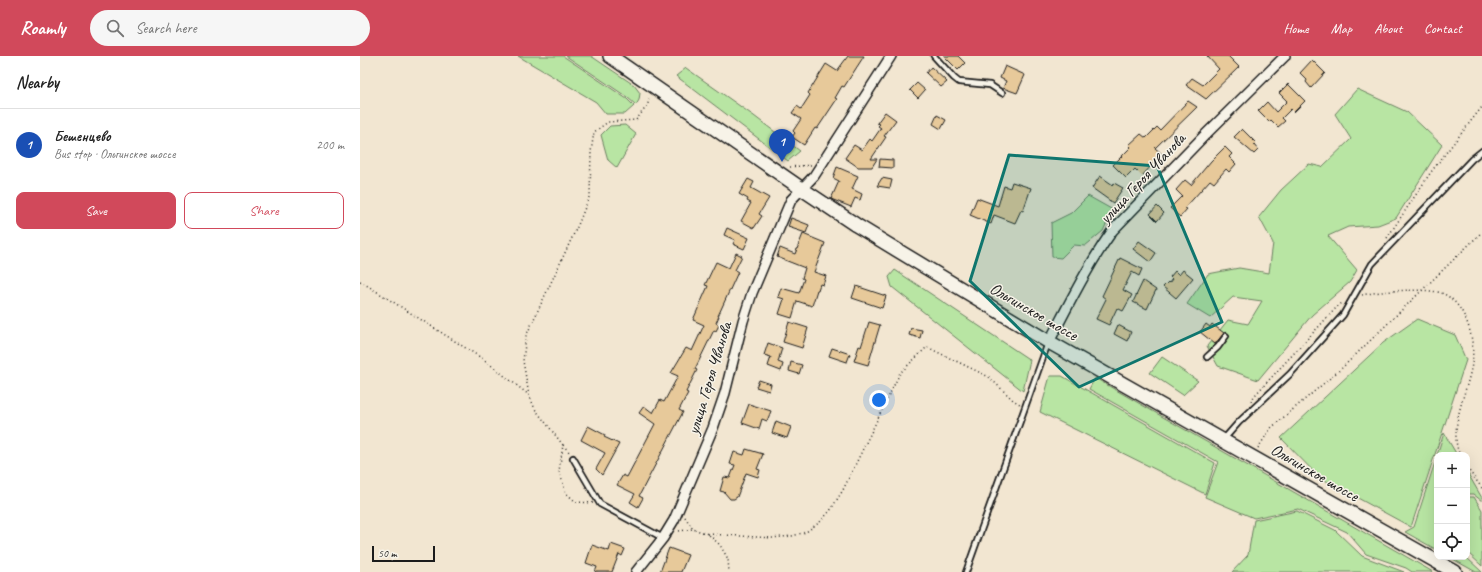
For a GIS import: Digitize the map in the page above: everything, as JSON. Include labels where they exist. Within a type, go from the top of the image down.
[{"type":"main road","name":"Ольгинское шоссе","points":[[610,56],[856,225],[1049,342],[1456,572]]},
{"type":"street","name":"улица Героя Чванова","points":[[636,572],[665,535],[674,520],[713,428],[725,393],[743,321],[752,293],[791,200],[814,176],[891,56]]},
{"type":"street","name":"улица Героя Чванова","points":[[1049,342],[1079,285],[1101,247],[1113,230],[1204,136],[1285,56]]},
{"type":"lane","points":[[934,56],[959,82],[990,85],[1002,93]]},
{"type":"lane","points":[[1223,440],[1239,422],[1290,374],[1343,315],[1372,264],[1482,151]]},
{"type":"lane","points":[[1207,357],[1218,347],[1226,336]]},
{"type":"lane","points":[[966,572],[1049,342]]},
{"type":"lane","points":[[573,458],[600,504],[665,535]]},
{"type":"path","points":[[573,458],[536,409],[529,395],[523,361],[526,336],[578,225],[590,195],[594,132],[608,122],[636,120],[646,106],[655,87]]},
{"type":"path","points":[[1387,238],[1431,172],[1482,107]]},
{"type":"path","points":[[786,177],[790,167],[822,164]]},
{"type":"path","points":[[1252,456],[1271,428],[1342,368],[1482,232]]},
{"type":"path","points":[[360,281],[483,359],[529,395]]},
{"type":"path","points":[[1251,402],[1255,395],[1338,306],[1354,297],[1369,294],[1423,290],[1443,294],[1455,302],[1463,314],[1471,332],[1473,351],[1472,368],[1456,428],[1456,442],[1459,452]]},
{"type":"path","points":[[665,535],[692,529],[708,534],[772,538],[792,536],[806,532],[820,522],[830,511],[843,490],[900,373],[927,347],[989,377],[1013,400],[1026,406]]},
{"type":"path","points":[[563,445],[559,471],[566,493],[576,502],[600,504]]},
{"type":"path","points":[[1470,472],[1482,488]]},
{"type":"path","points":[[681,504],[684,517],[692,529]]},
{"type":"path","points":[[708,534],[720,545],[728,558],[729,572]]},
{"type":"highlighted area","points":[[1009,155],[1157,166],[1222,322],[1079,387],[970,281]]},
{"type":"green space","points":[[518,56],[563,56],[627,99],[634,106],[625,114],[606,114],[596,102]]},
{"type":"green space","points":[[566,56],[591,56],[634,85],[640,93],[639,100],[636,105],[627,97]]},
{"type":"green space","points":[[686,68],[754,116],[800,151],[788,161],[676,76]]},
{"type":"green space","points":[[1357,89],[1407,112],[1442,145],[1396,218],[1378,225],[1348,227],[1328,236],[1357,270],[1350,282],[1312,315],[1258,380],[1218,366],[1207,346],[1228,320],[1248,324],[1262,301],[1233,297],[1210,318],[1187,304],[1208,274],[1239,268],[1269,273],[1273,243],[1259,217],[1281,190],[1309,164],[1322,167],[1351,139],[1335,114]]},
{"type":"green space","points":[[625,125],[636,134],[617,168],[608,160],[601,135],[610,126]]},
{"type":"green space","points":[[1088,196],[1113,210],[1103,231],[1085,246],[1074,245],[1061,258],[1052,257],[1051,223],[1071,213]]},
{"type":"green space","points":[[895,270],[1030,360],[1023,391],[892,287],[889,277]]},
{"type":"green space","points":[[1417,319],[1455,335],[1466,360],[1436,452],[1434,452],[1434,457],[1411,527],[1319,477],[1281,438],[1383,343]]},
{"type":"green space","points":[[1162,357],[1198,381],[1183,395],[1150,373]]},
{"type":"green space","points":[[1050,376],[1062,376],[1215,463],[1205,494],[1040,412]]},
{"type":"green space","points":[[1095,378],[1433,572],[1412,572],[1406,568],[1366,554],[1347,532],[1298,509],[1254,518],[1205,497],[1218,462],[1089,389]]},
{"type":"green space","points":[[1444,433],[1455,452],[1438,452]]},
{"type":"green space","points":[[1434,465],[1434,548],[1405,532],[1414,527]]},
{"type":"green space","points":[[1470,477],[1482,498],[1482,501],[1473,494],[1470,494]]},
{"type":"green space","points":[[1470,497],[1474,497],[1482,510],[1482,566],[1470,555]]},
{"type":"green space","points":[[1297,511],[1335,530],[1362,556],[1404,572],[1232,572],[1248,555],[1254,520]]},
{"type":"green space","points":[[1454,560],[1469,560],[1482,572],[1476,572]]},
{"type":"building","points":[[848,56],[864,56],[844,87],[842,86],[835,98],[837,99],[817,129],[815,128],[804,145],[792,137],[795,133],[793,131],[801,119],[792,113],[797,106],[801,109],[810,95],[808,93],[826,64],[837,71]]},
{"type":"building","points":[[944,56],[958,56],[965,63],[958,70]]},
{"type":"building","points":[[1207,56],[1228,56],[1239,67],[1206,99],[1186,85],[1192,78],[1203,85],[1219,69]]},
{"type":"building","points":[[1312,60],[1325,73],[1311,88],[1306,82],[1307,80],[1300,73]]},
{"type":"building","points":[[1005,66],[1025,75],[1017,93],[1003,88],[1006,81],[1000,78]]},
{"type":"building","points":[[931,67],[947,82],[941,87],[926,73]]},
{"type":"building","points":[[917,83],[925,90],[918,98],[910,90]]},
{"type":"building","points":[[1288,84],[1305,101],[1294,112],[1291,109],[1282,118],[1285,121],[1278,127],[1271,120],[1269,122],[1258,111],[1267,102],[1276,112],[1287,101],[1279,93]]},
{"type":"building","points":[[1188,101],[1197,107],[1155,148],[1162,154],[1142,176],[1135,169],[1126,178],[1113,165],[1131,147],[1129,145],[1141,134],[1146,138],[1157,127],[1160,130]]},
{"type":"building","points":[[885,112],[896,120],[884,136],[886,137],[871,159],[877,159],[872,167],[858,167],[845,158],[854,145],[862,150],[870,139],[872,141],[881,128],[878,126],[880,124],[877,123]]},
{"type":"building","points":[[937,115],[946,120],[941,129],[933,124]]},
{"type":"building","points":[[1242,129],[1256,143],[1254,145],[1258,150],[1254,154],[1234,137]]},
{"type":"building","points":[[1225,147],[1232,154],[1229,157],[1236,164],[1229,172],[1226,169],[1214,183],[1210,180],[1185,208],[1187,209],[1180,217],[1170,208],[1182,196],[1176,190],[1185,180],[1191,185]]},
{"type":"building","points":[[880,159],[893,160],[893,168],[879,167]]},
{"type":"building","points":[[837,167],[858,176],[852,189],[862,194],[860,200],[855,198],[851,207],[831,199],[839,181],[833,178]]},
{"type":"building","points":[[1100,176],[1113,185],[1114,183],[1123,188],[1113,203],[1092,188]]},
{"type":"building","points":[[882,178],[892,180],[890,188],[877,186]]},
{"type":"building","points":[[748,179],[754,182],[751,188],[769,198],[759,214],[762,216],[754,228],[741,221],[751,203],[747,201],[748,199],[739,194]]},
{"type":"building","points":[[1012,182],[1031,188],[1023,211],[1021,210],[1015,223],[994,215],[991,224],[970,215],[977,198],[998,206],[1004,186],[1010,188]]},
{"type":"building","points":[[1157,206],[1164,213],[1157,221],[1150,214]]},
{"type":"building","points":[[791,218],[809,225],[806,233],[788,227]]},
{"type":"building","points":[[727,228],[749,238],[744,249],[733,244],[735,240],[724,235]]},
{"type":"building","points":[[803,234],[825,243],[814,272],[826,276],[823,285],[820,284],[817,290],[812,306],[797,301],[792,318],[779,314],[784,299],[778,297],[781,288],[799,293],[804,279],[802,278],[805,268],[777,257],[780,248],[795,254]]},
{"type":"building","points":[[1139,241],[1156,253],[1150,262],[1133,249]]},
{"type":"building","points":[[736,253],[742,256],[735,270],[738,272],[718,316],[716,323],[719,325],[716,331],[714,330],[695,369],[697,370],[686,392],[688,393],[679,410],[683,412],[639,496],[643,498],[638,507],[630,502],[635,494],[617,485],[623,475],[627,477],[655,424],[639,413],[644,406],[653,413],[660,400],[664,402],[678,376],[671,373],[686,348],[692,351],[704,325],[693,320],[708,286],[705,285],[716,262],[729,268]]},
{"type":"building","points":[[1120,258],[1142,269],[1139,276],[1132,272],[1123,290],[1132,295],[1123,311],[1117,308],[1109,325],[1096,319],[1106,299],[1102,296]]},
{"type":"building","points":[[1183,270],[1193,278],[1176,298],[1163,287],[1172,279],[1170,277],[1175,271],[1179,275]]},
{"type":"building","points":[[1143,281],[1156,290],[1147,309],[1133,302]]},
{"type":"building","points":[[856,286],[886,296],[882,308],[852,298]]},
{"type":"building","points":[[789,322],[808,328],[802,348],[783,342]]},
{"type":"building","points":[[869,322],[880,325],[868,365],[854,361],[859,346],[861,347]]},
{"type":"building","points":[[1206,324],[1210,327],[1212,324],[1224,333],[1215,344],[1200,332]]},
{"type":"building","points":[[1118,325],[1131,332],[1127,341],[1114,334]]},
{"type":"building","points":[[911,328],[922,330],[920,338],[909,335]]},
{"type":"building","points":[[768,343],[782,348],[778,362],[783,364],[781,371],[768,366],[771,357],[764,355]]},
{"type":"building","points":[[832,348],[850,354],[847,362],[829,356]]},
{"type":"building","points":[[791,362],[802,365],[799,374],[789,371]]},
{"type":"building","points":[[759,380],[771,384],[769,391],[756,387]]},
{"type":"building","points":[[749,404],[771,411],[767,421],[762,419],[759,429],[742,423]]},
{"type":"building","points":[[776,421],[791,427],[787,438],[772,433]]},
{"type":"building","points":[[588,426],[605,435],[604,437],[619,444],[602,475],[596,469],[605,453],[581,440]]},
{"type":"building","points":[[746,449],[763,454],[757,469],[760,470],[758,477],[746,473],[737,497],[730,499],[724,492],[720,491],[724,477],[730,478],[735,465],[730,464],[734,452],[744,455]]},
{"type":"building","points":[[611,544],[625,549],[622,556],[619,554],[612,572],[595,572],[597,567],[586,563],[592,545],[609,551]]},
{"type":"building","points":[[669,548],[688,555],[681,572],[660,572]]},
{"type":"place","name":"Бешенцево","points":[[782,162]]}]
